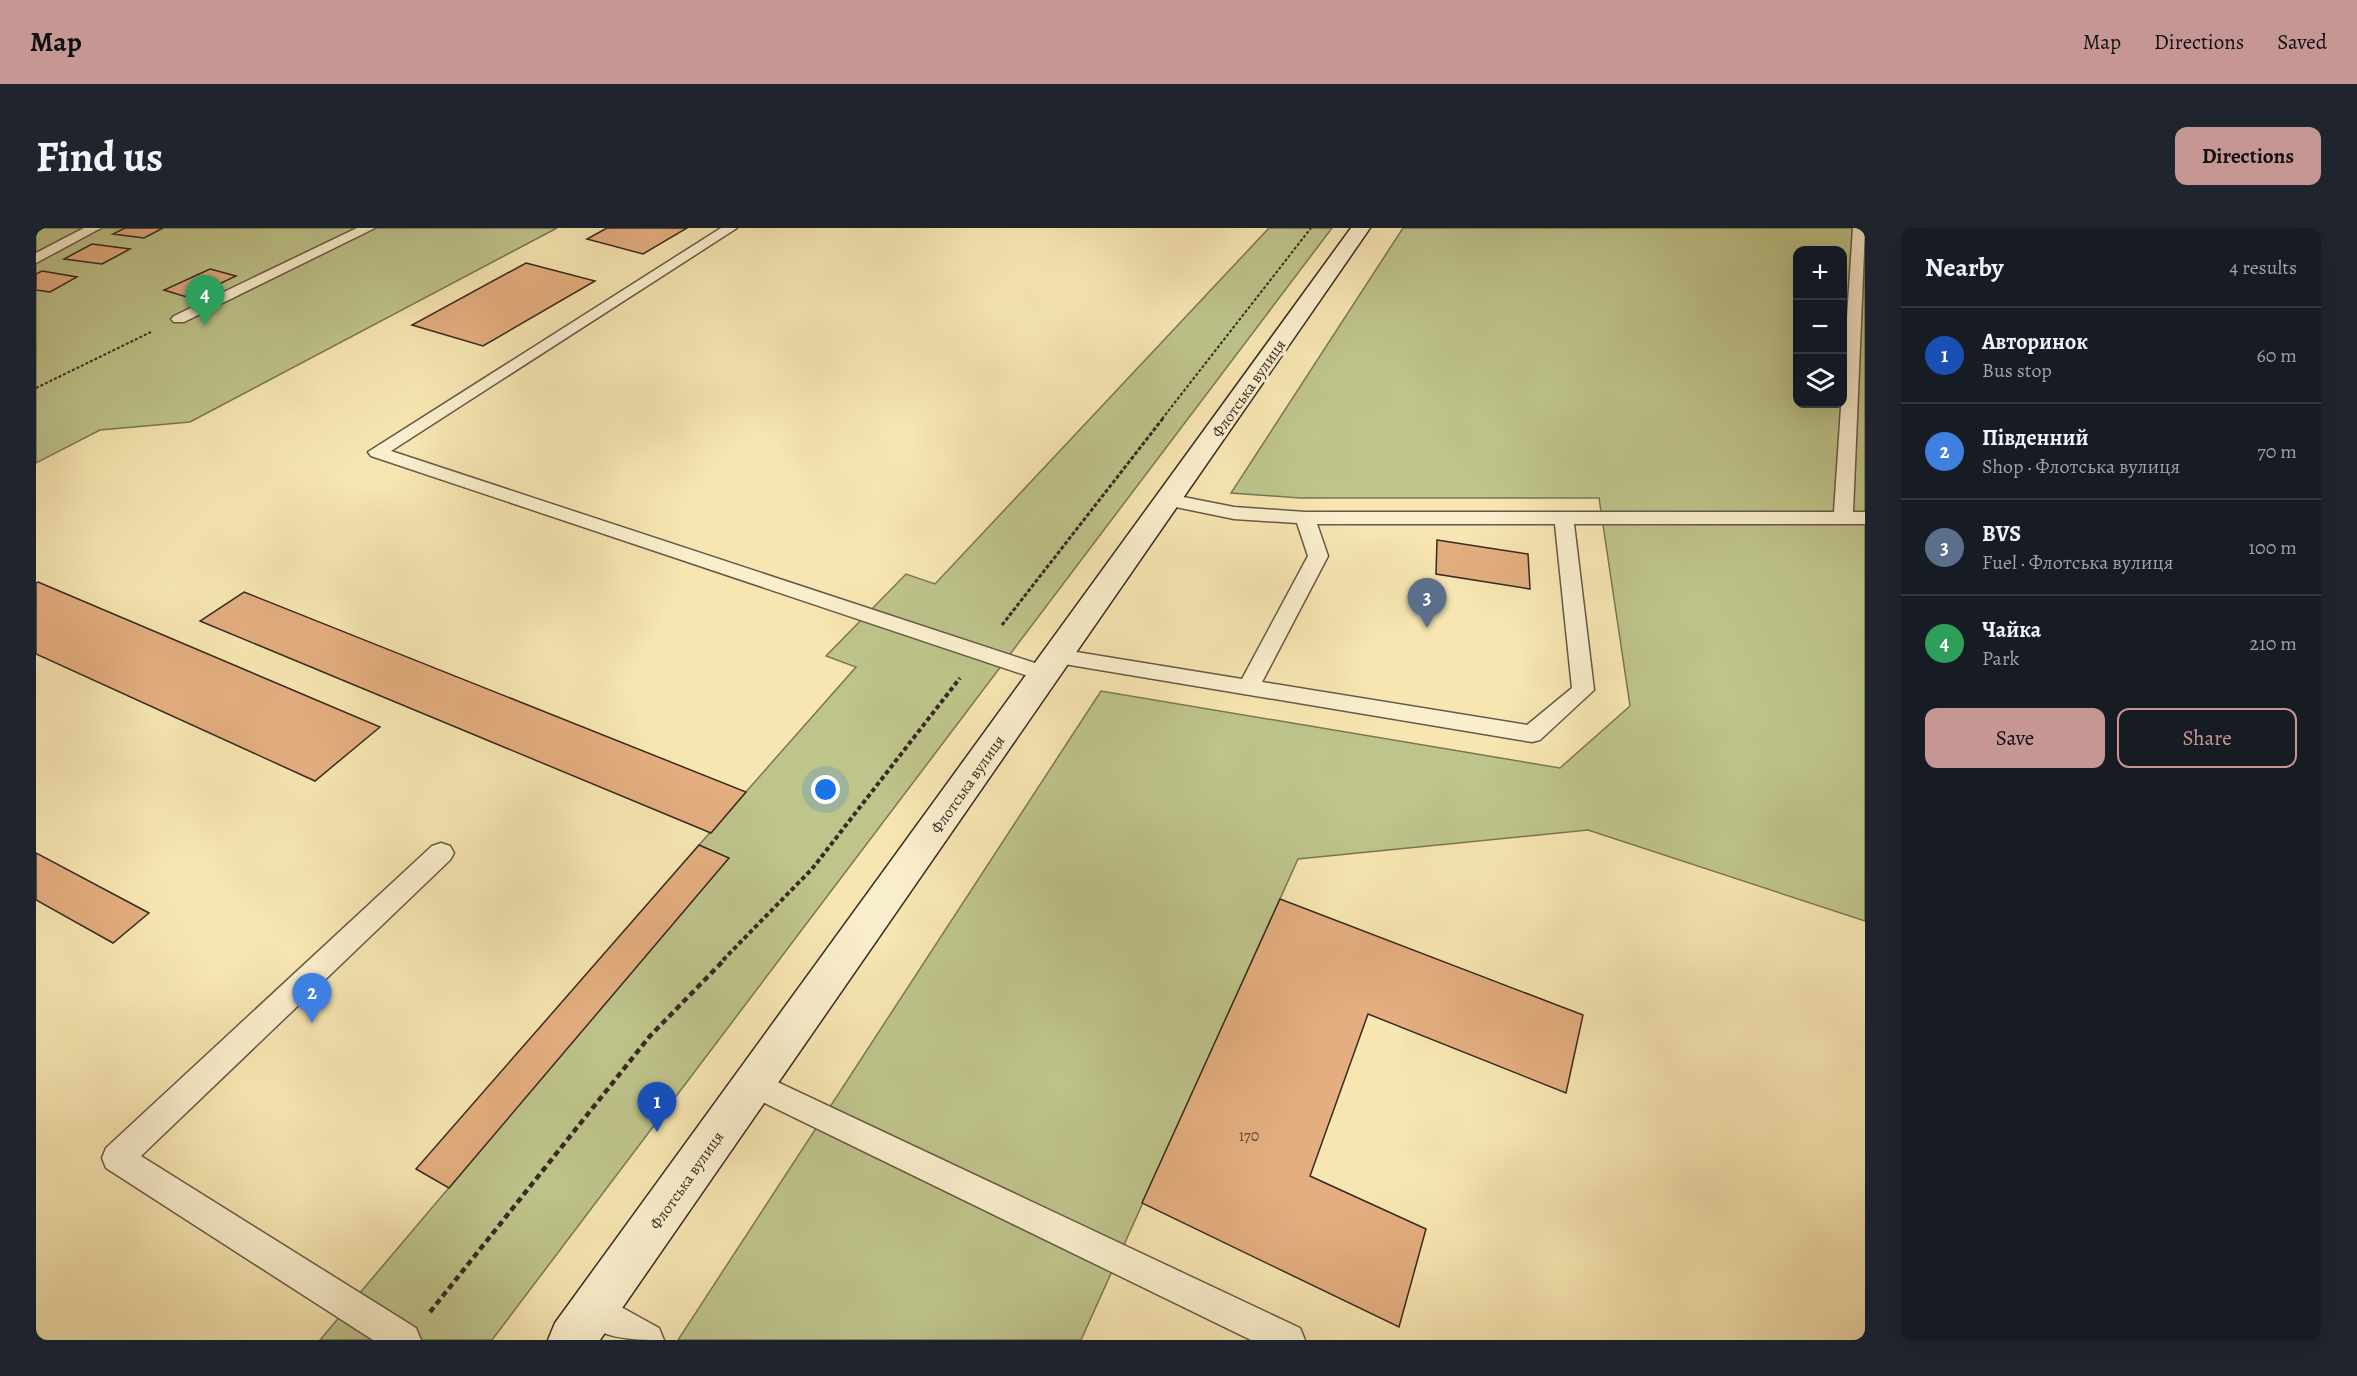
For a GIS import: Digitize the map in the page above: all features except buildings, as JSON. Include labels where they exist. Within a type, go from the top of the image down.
[{"type":"street","name":"Флотська вулиця","points":[[583,1325],[1361,228]]},
{"type":"lane","points":[[36,259],[94,228]]},
{"type":"lane","points":[[179,319],[368,228]]},
{"type":"lane","points":[[730,228],[377,452],[980,652],[1051,665],[1248,688],[1532,734],[1583,690],[1564,518]]},
{"type":"lane","points":[[1843,519],[1860,228]]},
{"type":"lane","points":[[1168,501],[1234,513],[1305,518],[1865,519]]},
{"type":"lane","points":[[1248,688],[1318,556],[1305,518]]},
{"type":"lane","points":[[413,1331],[117,1158],[441,853]]},
{"type":"lane","points":[[754,1084],[1288,1340]]},
{"type":"lane","points":[[583,1325],[647,1340]]},
{"type":"path","points":[[413,1331],[650,1036],[812,869],[1311,228]]},
{"type":"path","points":[[36,388],[179,319]]},
{"type":"green space","points":[[36,228],[557,228],[190,422],[100,430],[36,463]]},
{"type":"green space","points":[[1269,228],[1332,228],[492,1340],[320,1340],[728,858],[699,845],[856,667],[826,656],[906,574],[935,584]]},
{"type":"green space","points":[[1403,228],[1865,228],[1865,921],[1588,830],[1298,859],[1081,1340],[678,1340],[1101,691],[1560,768],[1630,706],[1599,498],[1300,498],[1231,493]]},
{"type":"place","name":"Чайка","points":[[205,325]]},
{"type":"place","name":"BVS","points":[[1427,628]]},
{"type":"place","name":"Південний","points":[[312,1023]]},
{"type":"place","name":"Авторинок","points":[[657,1132]]}]
